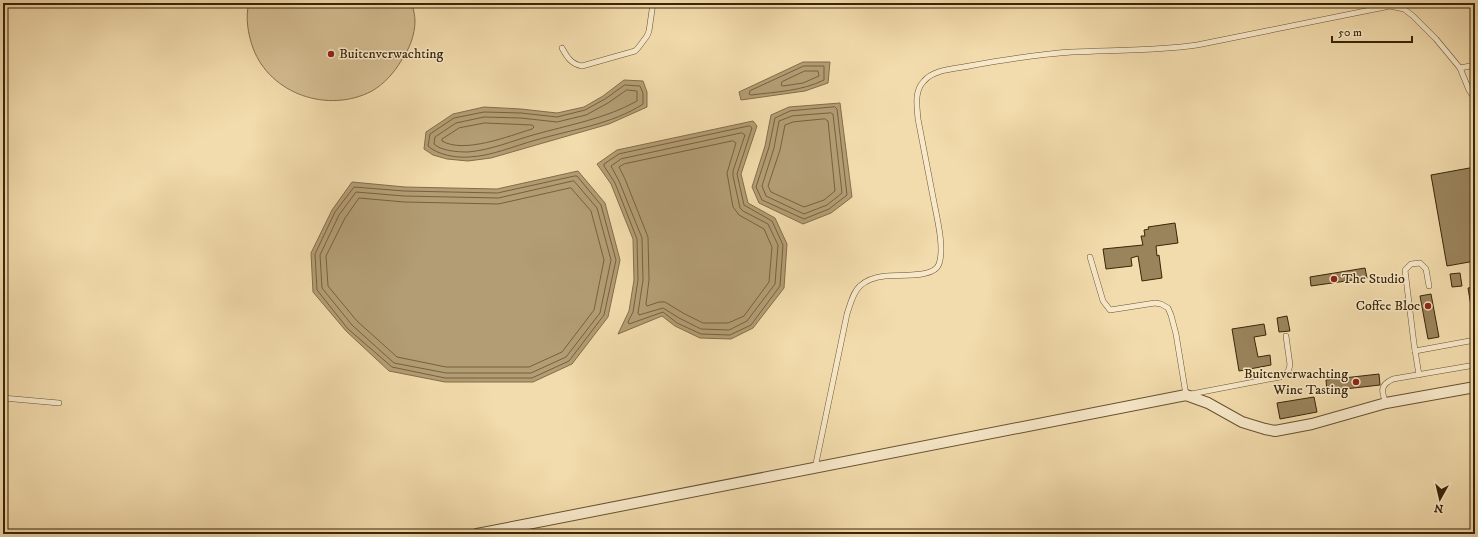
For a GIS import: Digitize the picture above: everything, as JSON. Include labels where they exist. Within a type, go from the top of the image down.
[{"type":"street","points":[[477,534],[1186,395],[1208,403],[1242,422],[1265,430],[1275,431],[1312,424],[1386,403],[1475,387]]},
{"type":"lane","points":[[562,48],[568,60],[582,66],[635,51],[647,36],[653,3]]},
{"type":"lane","points":[[815,468],[847,314],[850,302],[859,286],[871,279],[885,276],[912,275],[929,272],[937,268],[940,263],[940,234],[916,106],[919,88],[930,76],[940,72],[1037,55],[1072,52],[1176,48],[1197,45],[1390,6],[1404,10],[1413,16],[1436,39],[1460,68],[1469,90],[1475,99]]},
{"type":"lane","points":[[1460,68],[1475,65]]},
{"type":"lane","points":[[1090,257],[1102,296],[1108,308],[1114,310],[1155,303],[1165,305],[1169,310],[1176,334],[1186,395],[1280,377],[1288,372],[1290,365],[1286,336]]},
{"type":"lane","points":[[1419,375],[1405,270],[1411,264],[1420,263],[1426,269],[1429,286]]},
{"type":"lane","points":[[1415,351],[1475,340]]},
{"type":"lane","points":[[1386,403],[1382,393],[1383,387],[1386,382],[1393,379],[1475,365]]},
{"type":"lane","points":[[3,398],[59,403]]},
{"type":"shaded area","name":"Buitenverwachting","points":[[249,3],[412,3],[415,26],[413,37],[404,57],[392,74],[381,85],[372,91],[355,98],[319,100],[302,95],[287,88],[273,77],[261,64],[253,48],[248,31],[247,14]]},
{"type":"water","points":[[803,62],[830,62],[828,83],[805,91],[741,100],[739,92]]},
{"type":"water","points":[[624,80],[643,81],[647,92],[647,107],[609,124],[491,158],[468,161],[447,159],[433,155],[424,149],[426,132],[453,114],[484,107],[557,113],[584,107],[603,96]]},
{"type":"water","points":[[840,103],[852,197],[831,213],[803,224],[759,203],[752,187],[765,146],[771,115],[789,107]]},
{"type":"water","points":[[753,121],[757,126],[741,174],[748,203],[775,218],[787,244],[784,288],[753,328],[731,339],[700,338],[675,326],[662,316],[618,334],[629,311],[634,280],[633,239],[611,184],[597,164],[617,150]]},
{"type":"water","points":[[578,171],[605,203],[620,260],[608,317],[572,364],[533,382],[445,382],[389,371],[346,331],[313,292],[311,253],[332,210],[352,182],[405,187],[497,189]]},
{"type":"building","points":[[1475,167],[1475,261],[1447,266],[1431,175]]},
{"type":"building","points":[[1175,223],[1178,243],[1156,246],[1157,256],[1159,255],[1162,278],[1142,281],[1138,256],[1131,258],[1132,266],[1106,269],[1103,249],[1143,245],[1141,236],[1145,236],[1144,230],[1149,229],[1148,227]]},
{"type":"building","points":[[1365,268],[1367,278],[1311,286],[1310,277]]},
{"type":"building","points":[[1460,273],[1462,286],[1452,287],[1450,274]]},
{"type":"building","points":[[1475,287],[1475,330],[1468,288]]},
{"type":"building","points":[[1431,294],[1439,337],[1428,339],[1420,296]]},
{"type":"building","points":[[1287,316],[1290,331],[1279,332],[1277,318]]},
{"type":"building","points":[[1264,324],[1266,335],[1254,337],[1258,357],[1270,355],[1271,365],[1239,371],[1232,329]]},
{"type":"building","points":[[1379,374],[1380,385],[1327,391],[1326,380]]},
{"type":"building","points":[[1314,397],[1317,412],[1280,419],[1277,403]]},
{"type":"place","name":"Buitenverwachting","points":[[331,54]]},
{"type":"place","name":"The Studio","points":[[1334,279]]},
{"type":"place","name":"Coffee Bloc","points":[[1428,306]]},
{"type":"place","name":"Buitenverwachting Wine Tasting","points":[[1356,382]]}]
